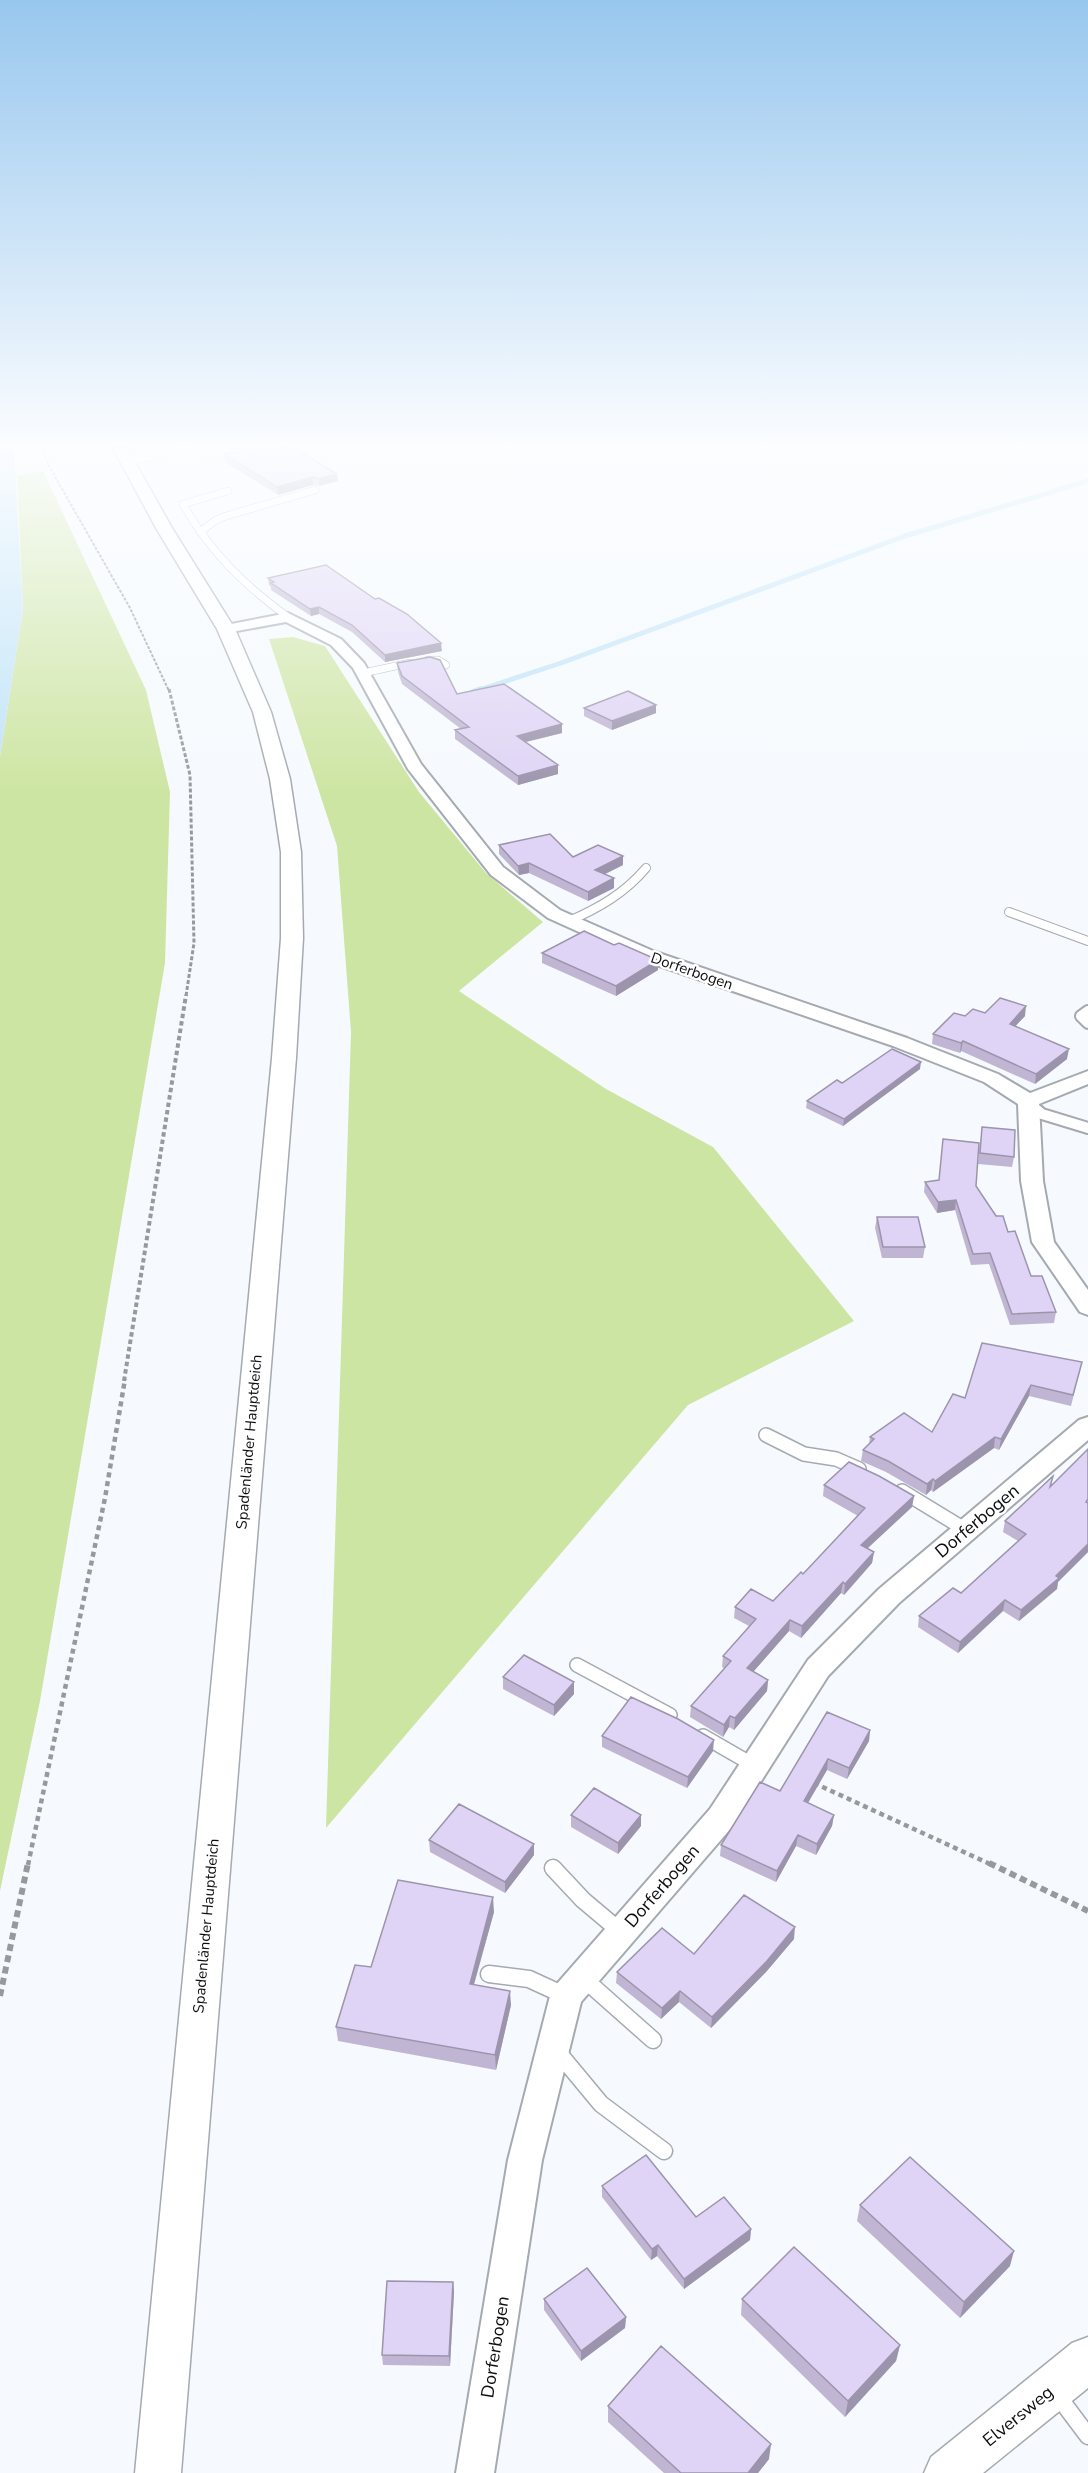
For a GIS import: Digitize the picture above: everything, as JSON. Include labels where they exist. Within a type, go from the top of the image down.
[{"type":"street","name":"Spadenländer Hauptdeich","points":[[158,2473],[284,1058],[292,938],[291,852],[280,778],[262,712],[226,629],[186,563]]},
{"type":"street","points":[[226,629],[288,617]]},
{"type":"street","name":"Dorferbogen","points":[[288,617],[336,642],[363,673],[414,766],[497,871],[554,914],[645,955],[900,1042],[991,1078],[1028,1101]]},
{"type":"street","points":[[1088,1077],[1028,1101],[1032,1181],[1043,1242],[1088,1307]]},
{"type":"street","name":"Dorferbogen","points":[[475,2473],[525,2160],[553,2046],[574,1987],[722,1818],[818,1668],[888,1596],[1088,1426]]},
{"type":"street","name":"Elversweg","points":[[947,2473],[1088,2359]]},
{"type":"lane","points":[[226,563],[254,592],[288,617]]},
{"type":"lane","points":[[363,673],[431,659],[446,665]]},
{"type":"lane","points":[[569,921],[600,908],[633,885],[646,868]]},
{"type":"lane","points":[[1010,912],[1088,941]]},
{"type":"lane","points":[[1088,1011],[1081,1016],[1088,1023]]},
{"type":"lane","points":[[1028,1101],[1042,1113],[1088,1128]]},
{"type":"lane","points":[[766,1435],[804,1454],[836,1459],[873,1475]]},
{"type":"lane","points":[[891,1484],[966,1530]]},
{"type":"lane","points":[[577,1665],[757,1763]]},
{"type":"lane","points":[[553,1868],[583,1900],[621,1932]]},
{"type":"lane","points":[[489,1974],[574,1987],[653,2040]]},
{"type":"lane","points":[[553,2046],[601,2104],[664,2151]]},
{"type":"lane","points":[[1052,2388],[1088,2436]]},
{"type":"path","points":[[0,1996],[105,1498],[194,944],[190,775],[168,686],[130,608],[105,563]]},
{"type":"path","points":[[757,1763],[935,1837],[1088,1911]]},
{"type":"green space","points":[[21,563],[86,563],[146,690],[170,792],[165,963],[40,1701],[0,1891],[0,756],[23,609]]},
{"type":"green space","points":[[293,637],[325,646],[419,792],[486,873],[543,922],[459,991],[606,1089],[713,1147],[854,1321],[688,1405],[326,1828],[351,1032],[337,846],[269,639]]},
{"type":"water","points":[[0,563],[20,563],[23,609],[0,756]]},
{"type":"building","points":[[326,565],[375,599],[379,598],[407,614],[441,643],[385,655],[352,625],[319,607],[310,609],[271,583],[274,582],[268,578]]},
{"type":"building","points":[[430,657],[440,660],[457,694],[504,684],[562,724],[517,736],[558,765],[518,776],[455,730],[469,727],[402,676],[397,663]]},
{"type":"building","points":[[628,691],[656,705],[612,721],[584,708]]},
{"type":"building","points":[[550,834],[573,857],[598,845],[623,856],[595,870],[614,878],[588,892],[529,863],[518,866],[499,845]]},
{"type":"building","points":[[584,931],[614,945],[619,943],[658,960],[616,986],[542,953]]},
{"type":"building","points":[[1000,998],[1026,1006],[1010,1024],[1069,1049],[1036,1074],[963,1041],[961,1043],[933,1034],[954,1013],[965,1016],[973,1009],[985,1013]]},
{"type":"building","points":[[892,1049],[921,1062],[844,1119],[807,1101],[837,1080],[842,1083]]},
{"type":"building","points":[[982,1127],[1015,1130],[1014,1157],[980,1153]]},
{"type":"building","points":[[943,1139],[979,1143],[976,1186],[996,1216],[1003,1216],[1008,1232],[1015,1231],[1031,1276],[1042,1276],[1056,1312],[1012,1314],[990,1253],[973,1254],[956,1200],[938,1202],[925,1182],[939,1180]]},
{"type":"building","points":[[877,1217],[918,1217],[925,1247],[883,1247]]},
{"type":"building","points":[[982,1343],[1082,1362],[1073,1395],[1031,1385],[1001,1439],[995,1437],[935,1481],[933,1479],[927,1484],[888,1461],[863,1450],[874,1439],[870,1437],[904,1413],[932,1432],[953,1394],[965,1398]]},
{"type":"building","points":[[1088,1449],[1088,1499],[1086,1502],[1088,1503],[1088,1544],[1056,1576],[1059,1578],[1021,1610],[1005,1600],[960,1642],[919,1616],[953,1588],[961,1593],[1026,1534],[1005,1521],[1053,1476],[1050,1487]]},
{"type":"building","points":[[849,1462],[914,1496],[861,1545],[874,1552],[845,1584],[843,1582],[802,1626],[790,1620],[747,1668],[768,1680],[735,1718],[730,1716],[724,1725],[691,1706],[731,1661],[723,1656],[756,1619],[735,1607],[751,1589],[773,1601],[801,1572],[803,1574],[865,1508],[824,1485]]},
{"type":"building","points":[[524,1655],[574,1682],[554,1705],[503,1677]]},
{"type":"building","points":[[631,1697],[678,1719],[714,1740],[688,1777],[602,1736]]},
{"type":"building","points":[[827,1712],[870,1730],[849,1768],[828,1759],[804,1801],[834,1815],[817,1844],[798,1835],[777,1871],[721,1845],[760,1782],[780,1791]]},
{"type":"building","points":[[594,1788],[641,1815],[618,1843],[571,1815]]},
{"type":"building","points":[[459,1804],[534,1844],[505,1882],[429,1840]]},
{"type":"building","points":[[398,1880],[493,1897],[470,1984],[510,1991],[495,2055],[336,2027],[355,1965],[371,1967]]},
{"type":"building","points":[[744,1895],[795,1927],[767,1961],[712,2017],[680,1991],[662,2008],[617,1972],[662,1928],[694,1954]]},
{"type":"building","points":[[646,2155],[696,2217],[724,2197],[751,2229],[684,2279],[658,2245],[652,2249],[602,2186]]},
{"type":"building","points":[[910,2157],[1014,2251],[964,2302],[860,2205]]},
{"type":"building","points":[[794,2247],[900,2345],[848,2401],[742,2299]]},
{"type":"building","points":[[587,2268],[626,2317],[581,2351],[544,2299]]},
{"type":"building","points":[[387,2281],[453,2282],[449,2356],[382,2355]]},
{"type":"building","points":[[661,2346],[771,2444],[748,2473],[681,2473],[608,2406]]},
{"type":"waterway","points":[[476,691],[561,663],[831,563]]},
{"type":"waterway","points":[[473,692],[481,689]]}]
